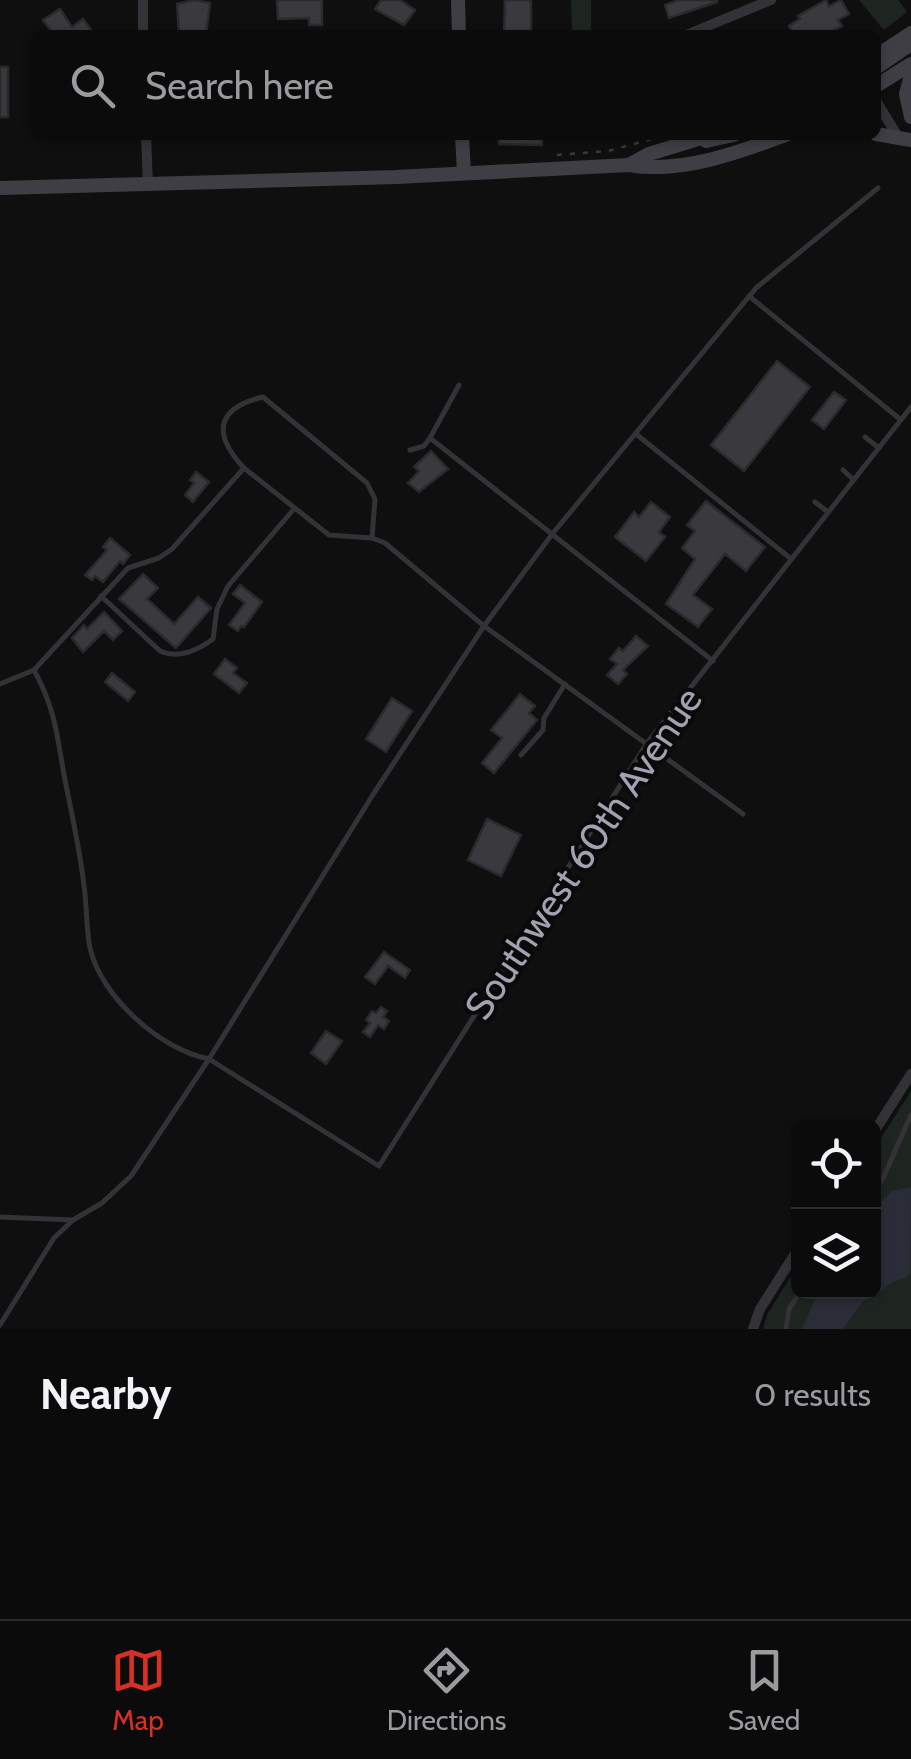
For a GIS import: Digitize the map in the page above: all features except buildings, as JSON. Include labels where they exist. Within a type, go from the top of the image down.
[{"type":"main road","points":[[458,0],[459,30]]},
{"type":"main road","points":[[881,53],[911,32]]},
{"type":"main road","points":[[881,65],[911,44]]},
{"type":"main road","points":[[881,83],[911,64]]},
{"type":"main road","points":[[911,75],[906,94],[911,116]]},
{"type":"main road","points":[[881,135],[906,138]]},
{"type":"main road","points":[[462,140],[464,173]]},
{"type":"main road","points":[[692,143],[699,140]]},
{"type":"main road","points":[[628,165],[649,154],[708,140]]},
{"type":"main road","points":[[0,188],[680,166],[769,140]]},
{"type":"street","points":[[142,0],[144,30]]},
{"type":"street","points":[[696,30],[746,6],[770,0]]},
{"type":"street","points":[[881,107],[906,138]]},
{"type":"street","points":[[881,126],[906,138]]},
{"type":"street","points":[[146,140],[148,184]]},
{"type":"street","points":[[881,1121],[911,1074]]},
{"type":"street","points":[[754,1329],[760,1309],[791,1260]]},
{"type":"lane","points":[[0,1325],[54,1238],[73,1220],[102,1203],[130,1176],[209,1059],[374,793],[484,626],[553,533],[749,296],[878,188]]},
{"type":"lane","points":[[749,296],[901,420]]},
{"type":"lane","points":[[410,450],[424,446],[459,385]]},
{"type":"lane","points":[[372,538],[376,499],[367,483],[263,397],[242,402],[230,410],[223,436],[227,450],[293,510],[329,535],[372,538],[385,544],[484,626],[743,814]]},
{"type":"lane","name":"Southwest 60th Avenue","points":[[209,1059],[379,1166],[647,743],[911,407]]},
{"type":"lane","points":[[636,434],[790,558]]},
{"type":"lane","points":[[865,437],[879,448]]},
{"type":"lane","points":[[430,438],[714,660]]},
{"type":"lane","points":[[0,684],[34,670],[128,568],[159,558],[172,549],[244,468]]},
{"type":"lane","points":[[842,470],[854,480]]},
{"type":"lane","points":[[815,502],[828,512]]},
{"type":"lane","points":[[100,596],[160,651],[171,656],[202,647],[213,639],[217,609],[228,586],[293,510]]},
{"type":"lane","points":[[34,670],[57,723],[80,854],[90,949],[98,968],[120,1001],[141,1021],[193,1056],[209,1059]]},
{"type":"lane","points":[[521,754],[543,730],[544,718],[565,684]]},
{"type":"lane","points":[[881,1181],[911,1115]]},
{"type":"lane","points":[[0,1217],[73,1220]]},
{"type":"lane","points":[[786,1329],[789,1309],[795,1299]]},
{"type":"path","points":[[554,156],[608,151],[649,140]]},
{"type":"shaded area","points":[[571,0],[591,0],[591,30],[572,30]]},
{"type":"shaded area","points":[[859,0],[898,0],[907,12],[884,30]]},
{"type":"shaded area","points":[[911,1091],[911,1329],[763,1329],[767,1315],[791,1276],[791,1299],[881,1299],[881,1138]]},
{"type":"shaded area","points":[[911,1187],[910,1273],[881,1292],[881,1202],[892,1191]]},
{"type":"shaded area","points":[[815,1299],[868,1299],[843,1329],[802,1329]]}]
